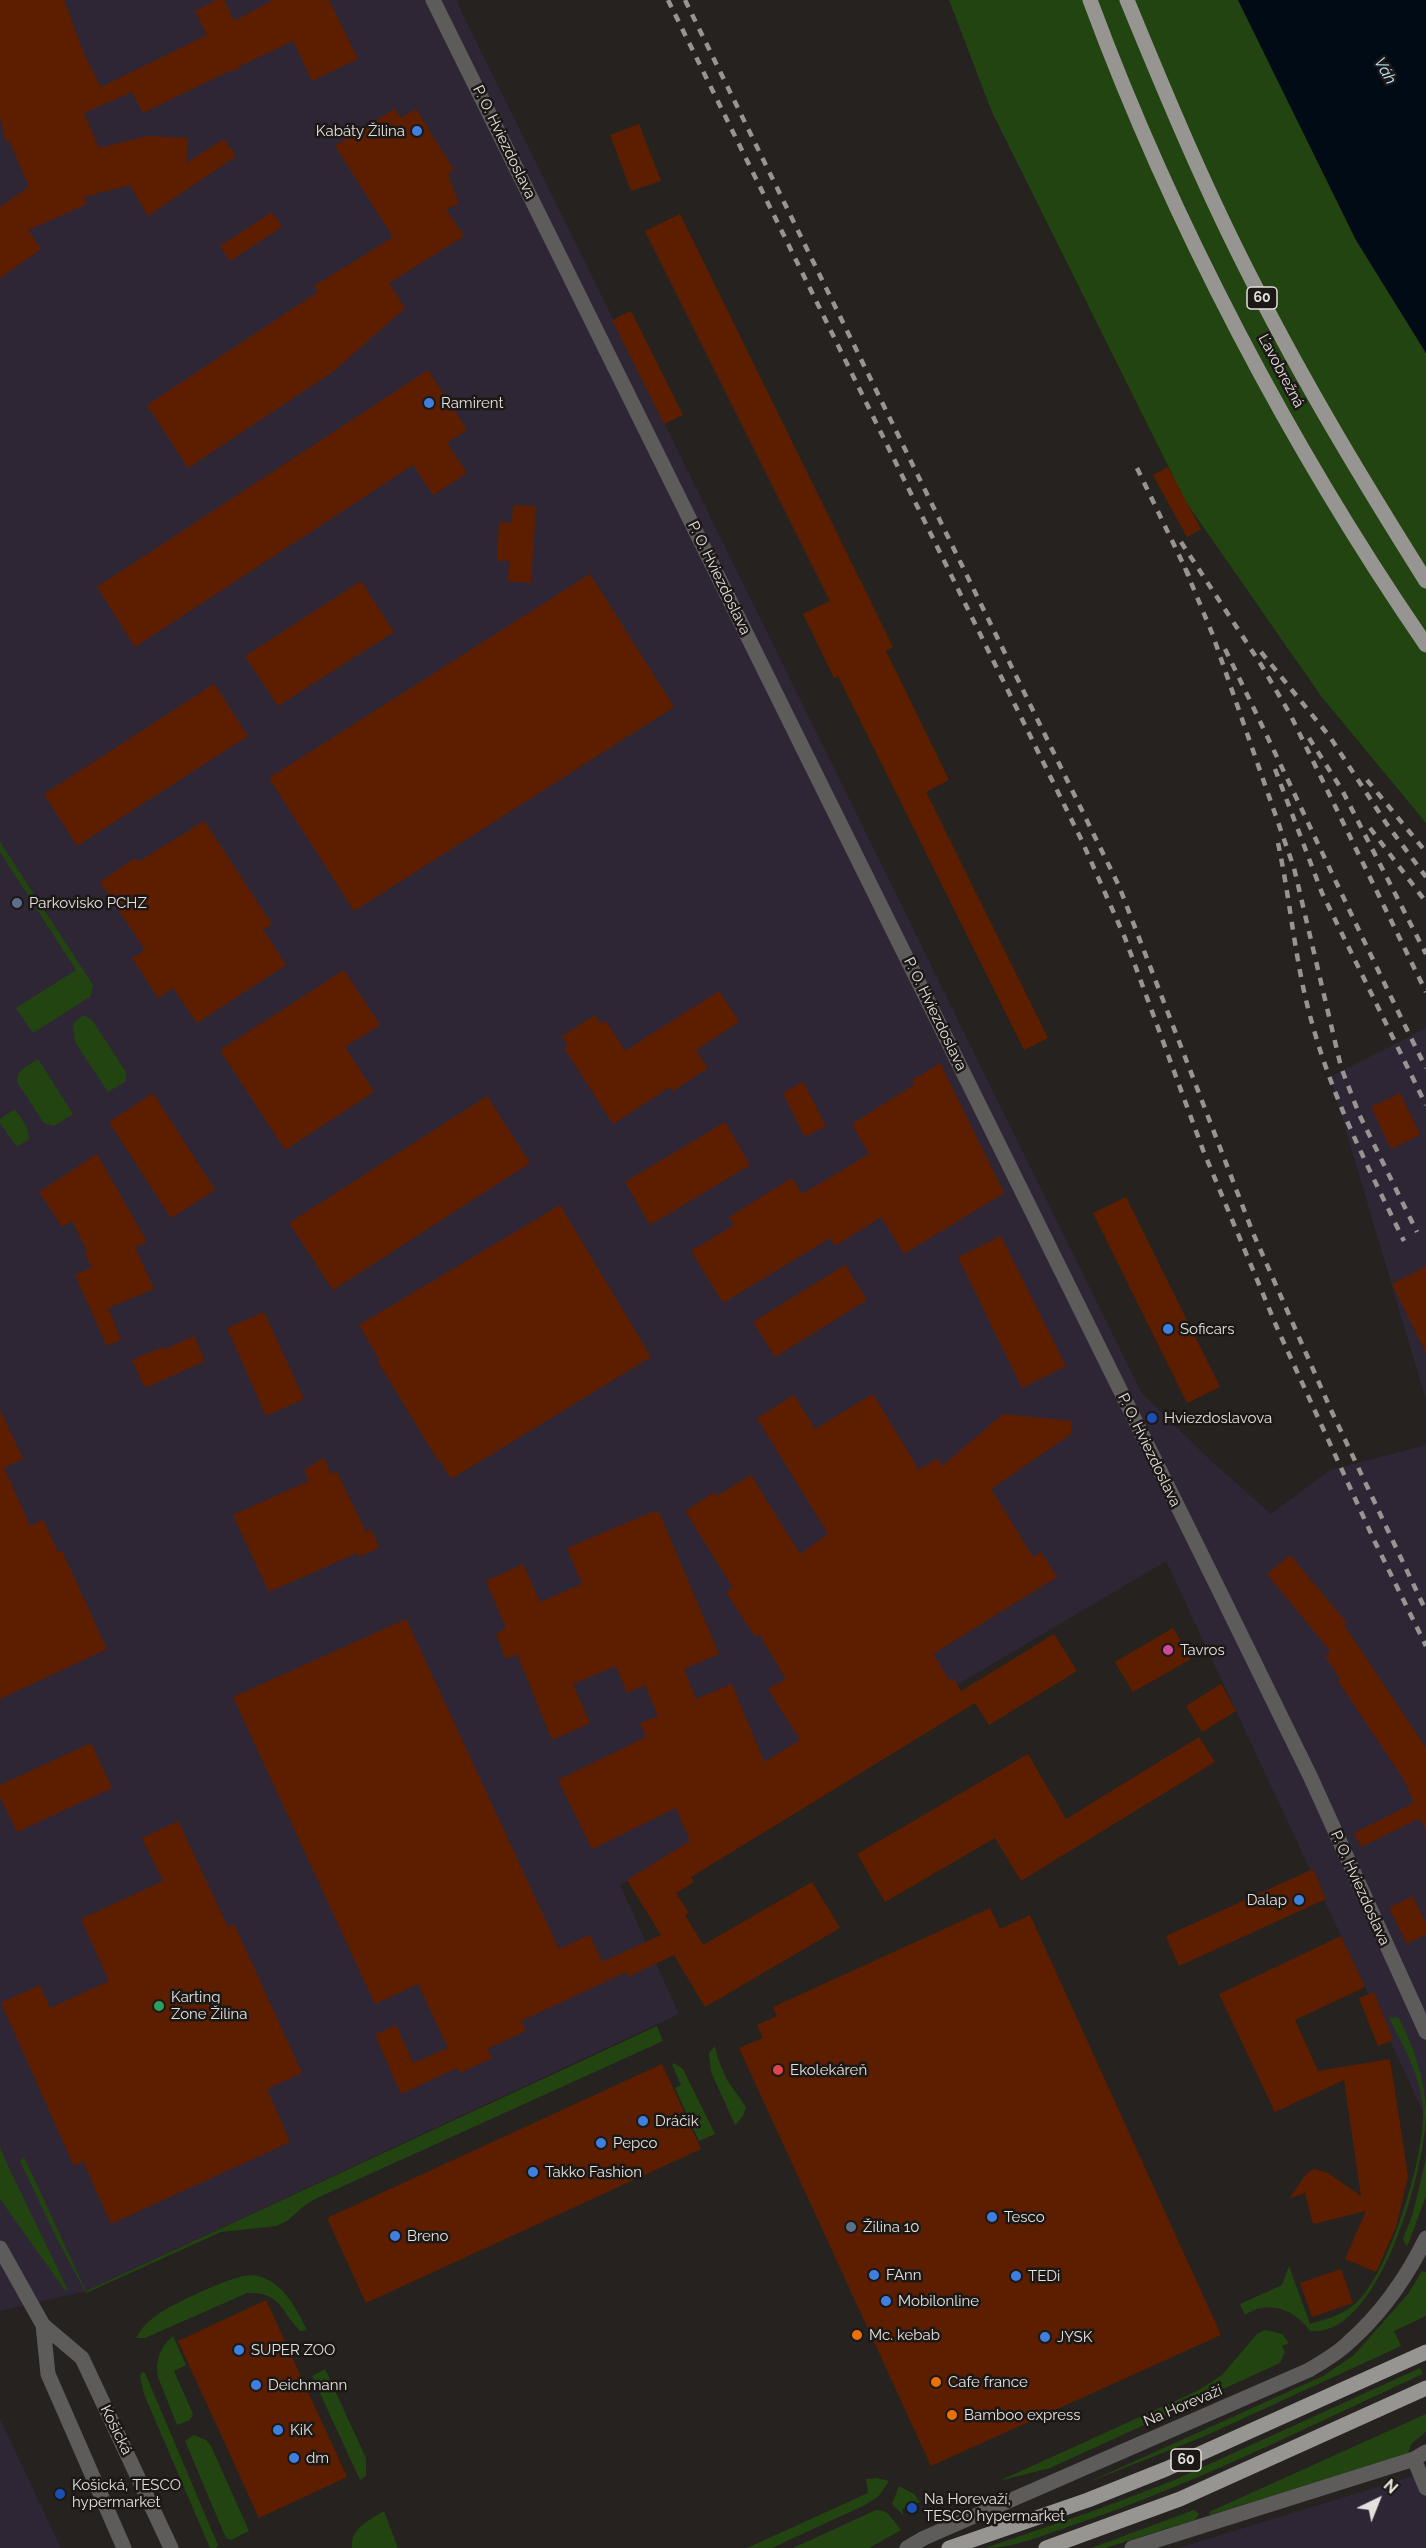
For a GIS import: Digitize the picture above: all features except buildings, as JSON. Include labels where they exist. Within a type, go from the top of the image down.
[{"type":"main road","name":"Ľavobrežná","points":[[1090,0],[1151,149],[1224,303],[1309,459],[1359,543],[1426,645]]},
{"type":"main road","name":"Ľavobrežná","points":[[1127,0],[1210,194],[1253,283],[1342,444],[1426,581]]},
{"type":"main road","name":"60","points":[[949,2548],[1088,2500],[1166,2469],[1421,2355]]},
{"type":"main road","name":"60","points":[[1046,2548],[1180,2499],[1426,2388]]},
{"type":"street","name":"P. O. Hviezdoslava","points":[[433,0],[1311,1778],[1426,2032]]},
{"type":"street","name":"Na Horevaží","points":[[907,2548],[924,2538],[1309,2370],[1347,2344],[1387,2301],[1402,2282],[1426,2239]]},
{"type":"street","name":"Košická","points":[[0,2248],[43,2325],[82,2358],[171,2548]]},
{"type":"street","name":"Košická","points":[[43,2325],[48,2374],[124,2548]]},
{"type":"street","points":[[1132,2548],[1420,2456],[1426,2488]]},
{"type":"shaded area","points":[[0,0],[456,0],[1141,1392],[1208,1458],[1271,1514],[1330,1470],[1426,1445],[1426,2118],[1166,1561],[620,1885],[679,2014],[86,2291],[0,2311]]},
{"type":"shaded area","points":[[1426,1028],[1426,1400],[1330,1077]]},
{"type":"shaded area","points":[[0,2419],[61,2548],[0,2548]]},
{"type":"shaded area","points":[[1426,2472],[1426,2548],[1178,2548]]},
{"type":"green space","points":[[949,0],[1238,0],[1356,240],[1426,353],[1426,823],[1321,696],[1186,502],[992,112]]},
{"type":"green space","points":[[0,842],[93,985],[91,996],[33,1033],[16,1008],[76,970],[0,852]]},
{"type":"green space","points":[[83,1015],[92,1020],[126,1072],[126,1081],[108,1092],[75,1042],[73,1024]]},
{"type":"green space","points":[[38,1059],[73,1114],[54,1126],[44,1123],[17,1082],[21,1071]]},
{"type":"green space","points":[[15,1109],[27,1127],[29,1139],[17,1147],[0,1123],[0,1119]]},
{"type":"green space","points":[[1398,2017],[1409,2039],[1424,2089],[1426,2113],[1424,2138],[1408,2207],[1377,2279],[1358,2308],[1335,2326],[1310,2331],[1297,2317],[1272,2307],[1254,2310],[1245,2315],[1240,2304],[1282,2285],[1289,2266],[1310,2324],[1330,2318],[1348,2309],[1359,2300],[1383,2262],[1413,2180],[1422,2128],[1423,2108],[1419,2084],[1389,2018]]},
{"type":"green space","points":[[657,2026],[663,2041],[317,2198],[287,2221],[276,2226],[221,2232],[86,2293],[20,2161],[24,2157],[86,2291]]},
{"type":"green space","points":[[715,2046],[727,2080],[746,2107],[743,2116],[735,2125],[711,2072],[709,2053]]},
{"type":"green space","points":[[674,2063],[683,2069],[715,2134],[699,2141],[675,2088],[681,2085],[672,2065]]},
{"type":"green space","points":[[0,2147],[68,2290],[64,2289],[0,2199]]},
{"type":"green space","points":[[1426,2158],[1426,2196],[1407,2247],[1403,2239],[1413,2213]]},
{"type":"green space","points":[[1422,2271],[1426,2272],[1426,2316],[1394,2331],[1401,2346],[1205,2436],[1084,2484],[1323,2376],[1354,2355],[1408,2294]]},
{"type":"green space","points":[[250,2275],[261,2277],[278,2287],[292,2302],[307,2330],[300,2331],[273,2299],[258,2293],[247,2293],[145,2338],[136,2338],[148,2322],[173,2305],[215,2286]]},
{"type":"green space","points":[[1265,2330],[1282,2334],[1289,2343],[1282,2346],[1285,2352],[1280,2363],[1050,2468],[999,2481],[1199,2390],[1222,2375],[1257,2334]]},
{"type":"green space","points":[[173,2336],[186,2365],[174,2371],[193,2414],[190,2420],[177,2425],[157,2371],[160,2354]]},
{"type":"green space","points":[[1420,2368],[1423,2374],[1251,2454],[1164,2491],[1031,2540],[1008,2546],[985,2548],[1172,2481]]},
{"type":"green space","points":[[325,2369],[366,2458],[366,2476],[360,2480],[312,2376]]},
{"type":"green space","points":[[142,2372],[145,2373],[218,2545],[216,2548],[210,2548],[144,2394],[140,2377]]},
{"type":"green space","points":[[1426,2414],[1426,2432],[1411,2444],[1408,2453],[1210,2515],[1209,2512]]},
{"type":"green space","points":[[194,2435],[206,2440],[211,2446],[249,2531],[231,2540],[226,2538],[185,2441]]},
{"type":"green space","points":[[877,2478],[889,2481],[878,2497],[865,2505],[772,2548],[747,2548],[868,2493],[866,2479]]},
{"type":"green space","points":[[899,2486],[914,2494],[920,2502],[902,2509],[904,2516],[892,2504]]},
{"type":"green space","points":[[876,2510],[888,2514],[901,2530],[869,2548],[793,2548]]},
{"type":"green space","points":[[1194,2510],[1199,2514],[1195,2520],[1105,2548],[1091,2548]]},
{"type":"green space","points":[[384,2511],[398,2548],[352,2548],[354,2535],[358,2530],[367,2521]]},
{"type":"water","name":"Váh","points":[[1238,0],[1426,0],[1426,353],[1356,240]]},
{"type":"railway","points":[[668,0],[1082,841],[1125,938],[1203,1150],[1278,1330],[1374,1540],[1426,1646]]},
{"type":"railway","points":[[685,0],[1119,886],[1253,1233],[1331,1410],[1426,1611]]},
{"type":"railway","points":[[1137,468],[1189,576]]},
{"type":"railway","points":[[1181,542],[1260,663],[1290,714],[1426,992]]},
{"type":"railway","points":[[1185,568],[1212,633],[1294,868],[1341,1067],[1359,1114],[1417,1232]]},
{"type":"railway","points":[[1225,649],[1426,1068]]},
{"type":"railway","points":[[1261,652],[1330,737],[1386,823],[1426,877]]},
{"type":"railway","points":[[1309,738],[1342,790],[1426,954]]},
{"type":"railway","points":[[1275,769],[1322,893],[1426,1105]]},
{"type":"railway","points":[[1367,780],[1426,852]]},
{"type":"railway","points":[[1370,828],[1426,902]]},
{"type":"railway","points":[[1278,843],[1301,978],[1321,1052],[1341,1107],[1404,1241]]},
{"type":"place","name":"Kabáty Žilina","points":[[417,131]]},
{"type":"place","name":"Ramirent","points":[[429,403]]},
{"type":"place","name":"Parkovisko PCHZ","points":[[17,903]]},
{"type":"place","name":"Soficars","points":[[1168,1329]]},
{"type":"place","name":"Hviezdoslavova","points":[[1152,1418]]},
{"type":"place","name":"Tavros","points":[[1168,1650]]},
{"type":"place","name":"Dalap","points":[[1299,1900]]},
{"type":"place","name":"Karting Zone Žilina","points":[[159,2006]]},
{"type":"place","name":"Ekolekáreň","points":[[778,2070]]},
{"type":"place","name":"Dráčik","points":[[643,2121]]},
{"type":"place","name":"Pepco","points":[[601,2143]]},
{"type":"place","name":"Takko Fashion","points":[[533,2172]]},
{"type":"place","name":"Tesco","points":[[992,2217]]},
{"type":"place","name":"Žilina 10","points":[[851,2227]]},
{"type":"place","name":"Breno","points":[[395,2236]]},
{"type":"place","name":"FAnn","points":[[874,2275]]},
{"type":"place","name":"TEDi","points":[[1016,2276]]},
{"type":"place","name":"Mobilonline","points":[[886,2301]]},
{"type":"place","name":"Mc. kebab","points":[[857,2335]]},
{"type":"place","name":"JYSK","points":[[1045,2337]]},
{"type":"place","name":"SUPER ZOO","points":[[239,2350]]},
{"type":"place","name":"Cafe france","points":[[936,2382]]},
{"type":"place","name":"Deichmann","points":[[256,2385]]},
{"type":"place","name":"Bamboo express","points":[[952,2415]]},
{"type":"place","name":"KiK","points":[[278,2430]]},
{"type":"place","name":"dm","points":[[294,2458]]},
{"type":"place","name":"Košická, TESCO hypermarket","points":[[60,2494]]},
{"type":"place","name":"Na Horevaží, TESCO hypermarket","points":[[912,2508]]}]
